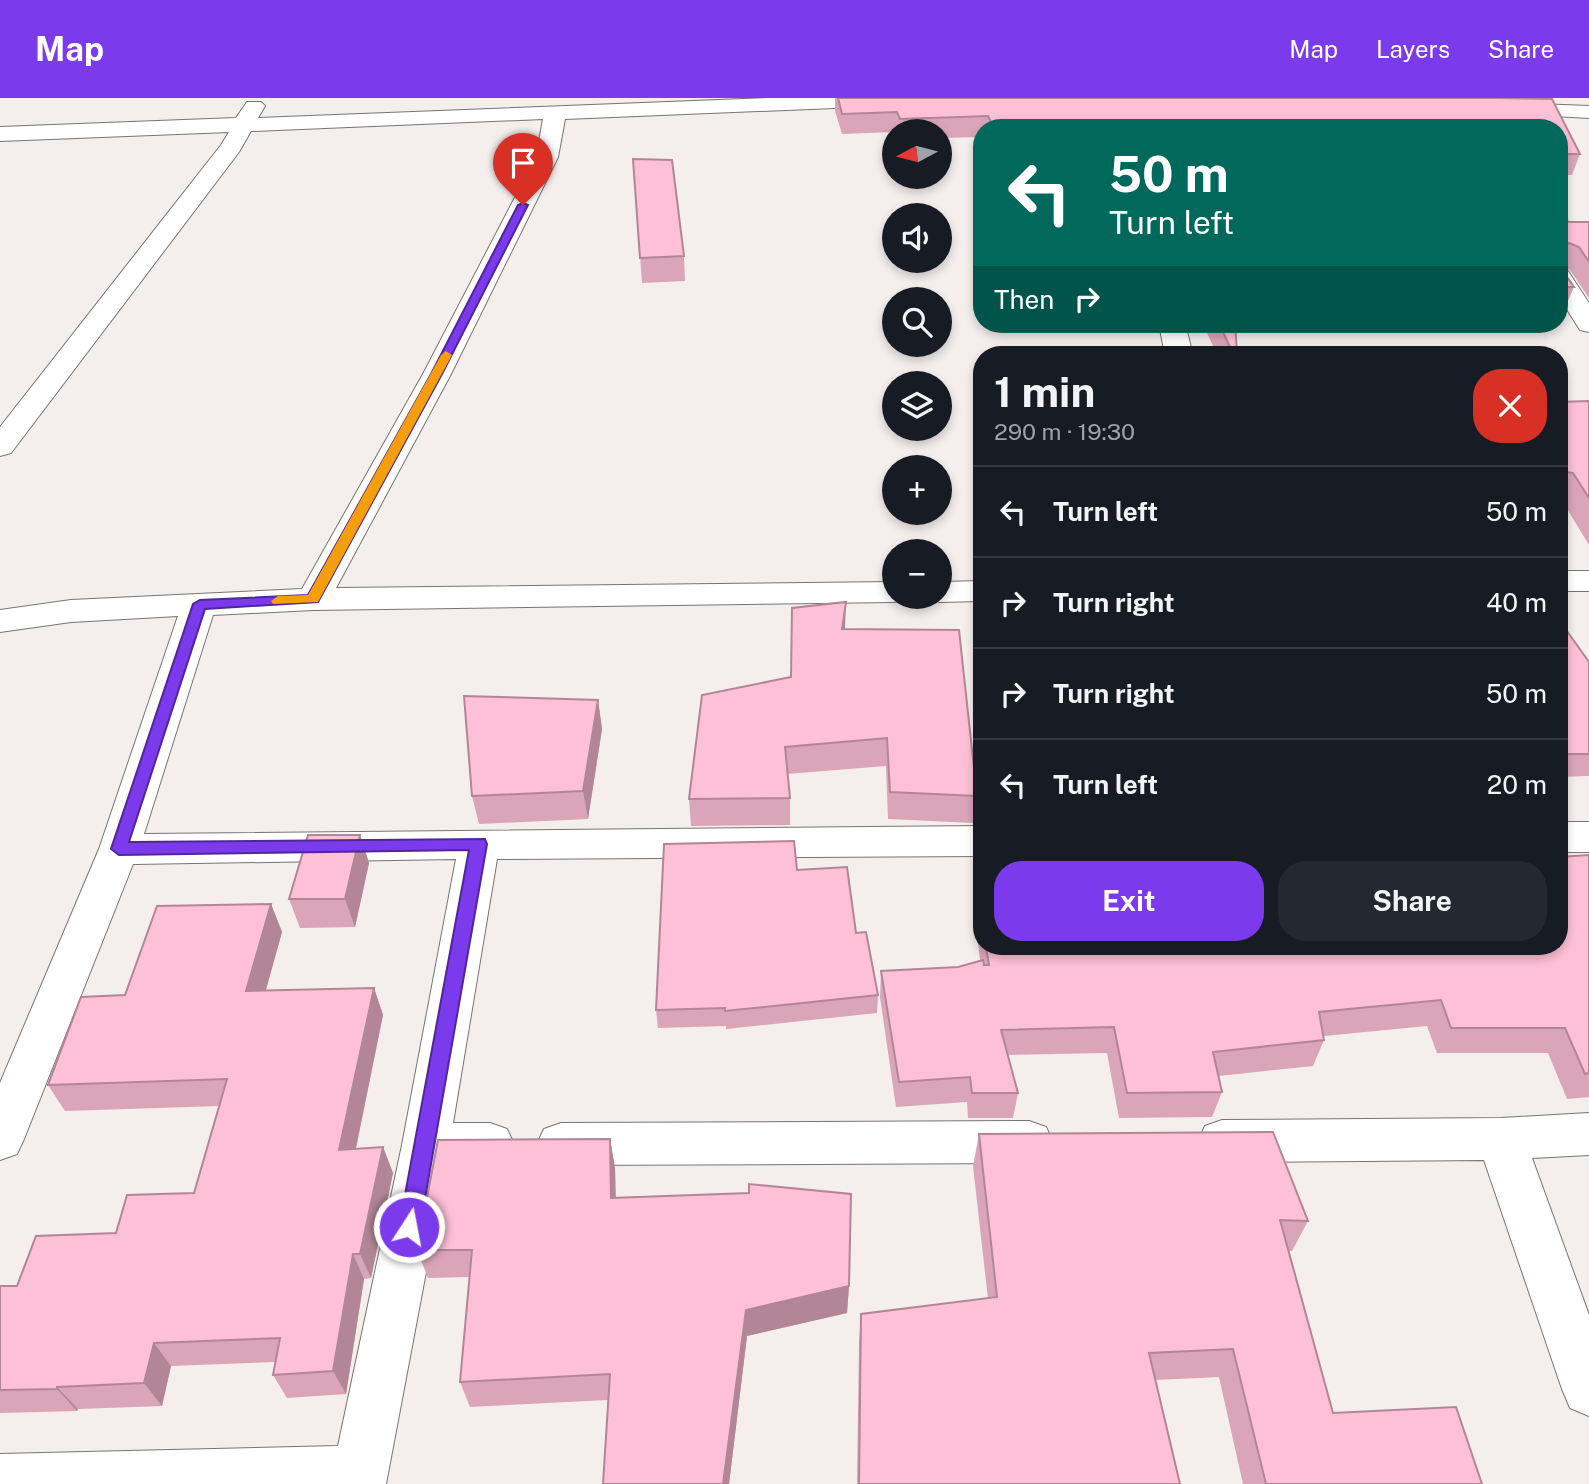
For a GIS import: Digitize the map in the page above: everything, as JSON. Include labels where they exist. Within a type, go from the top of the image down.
[{"type":"street","points":[[0,447],[246,125],[258,98]]},
{"type":"street","points":[[0,134],[555,112],[659,103],[932,98]]},
{"type":"street","points":[[1485,109],[1589,112]]},
{"type":"street","points":[[313,599],[437,374],[547,157],[555,112]]},
{"type":"street","points":[[1568,290],[1589,324]]},
{"type":"street","points":[[1568,581],[1589,581]]},
{"type":"street","points":[[952,592],[973,591]]},
{"type":"street","points":[[0,621],[71,611],[313,599],[882,592]]},
{"type":"street","points":[[0,1139],[119,849],[200,604]]},
{"type":"street","points":[[1568,837],[1589,837]]},
{"type":"street","points":[[119,849],[973,841]]},
{"type":"street","points":[[0,1482],[359,1479],[426,1145],[479,844]]},
{"type":"street","points":[[1180,1141],[1501,1139],[1589,1135]]},
{"type":"street","points":[[1501,1139],[1589,1389]]},
{"type":"street","points":[[426,1145],[1068,1141]]},
{"type":"building","points":[[838,98],[1552,99],[1562,119],[990,119],[988,116],[900,119],[897,112],[842,114]]},
{"type":"building","points":[[1568,130],[1580,154],[1568,154]]},
{"type":"building","points":[[633,159],[672,160],[684,256],[640,258]]},
{"type":"building","points":[[1568,222],[1589,222],[1589,262],[1579,247],[1569,243]]},
{"type":"building","points":[[1223,333],[1236,333],[1237,346],[1230,346]]},
{"type":"building","points":[[1589,401],[1589,498],[1573,473],[1568,472],[1568,402]]},
{"type":"building","points":[[846,602],[842,629],[959,630],[973,759],[973,796],[890,792],[887,738],[785,747],[790,798],[689,799],[702,695],[791,677],[792,608]]},
{"type":"building","points":[[1568,633],[1589,662],[1589,754],[1568,754]]},
{"type":"building","points":[[464,696],[598,700],[583,791],[472,796]]},
{"type":"building","points":[[308,835],[360,835],[345,899],[289,899]]},
{"type":"building","points":[[794,841],[797,870],[847,867],[856,933],[866,932],[878,995],[725,1011],[725,1008],[656,1010],[664,844]]},
{"type":"building","points":[[1589,855],[1589,1073],[1585,1074],[1565,1028],[1451,1028],[1441,1000],[1319,1012],[1324,1040],[1213,1052],[1222,1092],[1127,1093],[1114,1027],[1001,1030],[1018,1093],[972,1093],[970,1077],[899,1082],[881,971],[958,967],[983,960],[984,965],[989,965],[987,955],[1568,955],[1568,856]]},
{"type":"building","points":[[271,904],[246,991],[374,988],[339,1150],[383,1147],[360,1254],[353,1254],[333,1371],[273,1375],[280,1338],[154,1343],[144,1383],[0,1390],[0,1286],[17,1286],[36,1236],[116,1233],[127,1195],[194,1193],[227,1079],[48,1085],[81,997],[125,995],[157,906]]},
{"type":"building","points":[[1273,1132],[1308,1221],[1280,1220],[1333,1413],[1456,1407],[1482,1484],[1266,1484],[1233,1349],[1149,1353],[1180,1484],[859,1484],[861,1314],[997,1297],[979,1134]]},
{"type":"building","points":[[610,1139],[611,1198],[749,1193],[749,1184],[851,1194],[849,1286],[746,1310],[723,1484],[603,1484],[610,1374],[460,1382],[472,1250],[417,1250],[438,1140]]},
{"type":"slow traffic","points":[[278,601],[313,599],[446,355]]},
{"type":"route","points":[[409,1227],[479,844],[119,849],[200,604],[313,599],[437,374],[523,205]]}]
